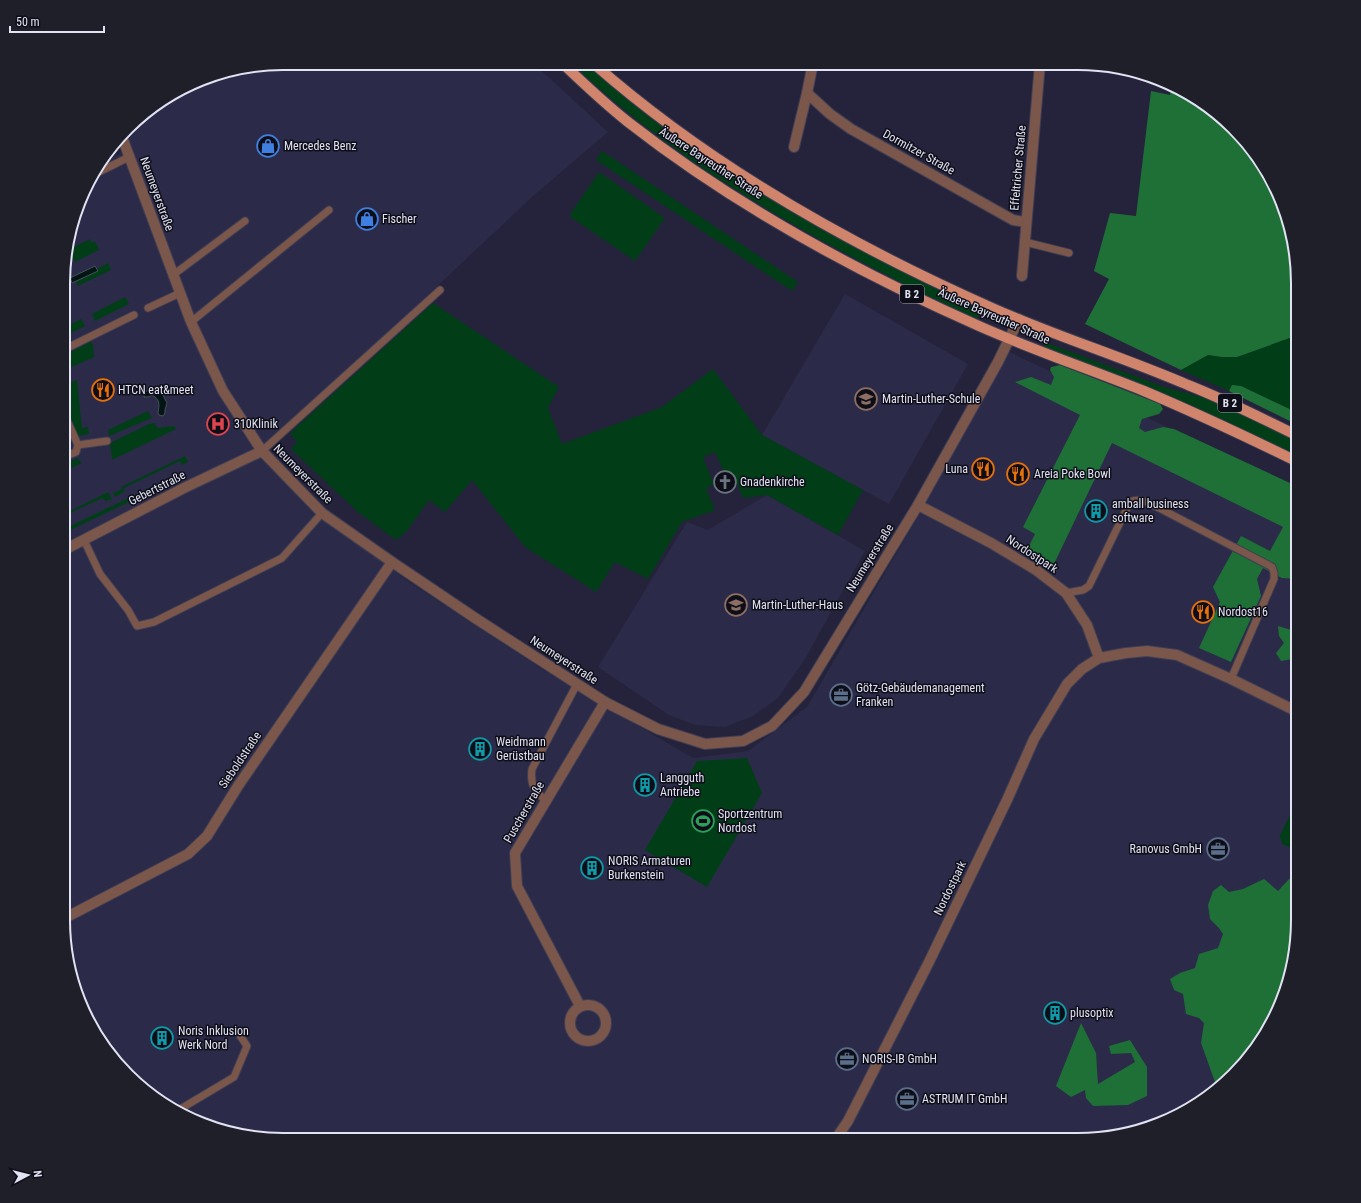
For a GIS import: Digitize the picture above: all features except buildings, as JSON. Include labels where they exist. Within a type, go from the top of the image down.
[{"type":"main road","name":"Äußere Bayreuther Straße","points":[[570,70],[611,107],[654,142],[696,171],[826,250],[962,318],[1010,339],[1174,404],[1291,459]]},
{"type":"main road","name":"Äußere Bayreuther Straße","points":[[601,70],[624,91],[679,133],[778,197],[824,224],[973,299],[1019,319],[1193,387],[1291,433]]},
{"type":"street","points":[[794,147],[812,70]]},
{"type":"street","name":"Effeltricher Straße","points":[[1022,276],[1039,70]]},
{"type":"street","name":"Dormitzer Straße","points":[[807,93],[830,114],[858,133],[1013,220],[1026,222]]},
{"type":"street","name":"Neumeyerstraße","points":[[124,141],[191,322],[223,391],[262,451],[322,513],[392,562],[605,702],[658,729],[705,744],[742,741],[772,726],[804,692],[947,456],[1010,339],[1019,319]]},
{"type":"street","name":"Gebertstraße","points":[[70,547],[186,487],[262,451]]},
{"type":"street","name":"Nordostpark","points":[[918,505],[992,543],[1036,570],[1066,593],[1087,625],[1099,658]]},
{"type":"street","name":"Sieboldstraße","points":[[70,916],[188,854],[207,836],[238,786],[392,562]]},
{"type":"street","name":"Nordostpark","points":[[840,1133],[848,1121],[929,962],[1007,800],[1034,739],[1067,684],[1082,670],[1099,658],[1147,651],[1177,656],[1231,679],[1291,709]]},
{"type":"street","name":"Puscherstraße","points":[[580,1006],[517,886],[515,853],[605,702]]},
{"type":"lane","points":[[101,171],[130,157]]},
{"type":"lane","points":[[191,322],[329,210]]},
{"type":"lane","points":[[173,274],[245,221]]},
{"type":"lane","points":[[1025,242],[1068,253]]},
{"type":"lane","points":[[262,451],[440,290]]},
{"type":"lane","points":[[148,308],[180,293]]},
{"type":"lane","points":[[70,347],[134,315]]},
{"type":"lane","points":[[70,427],[78,445],[76,452],[70,454]]},
{"type":"lane","points":[[78,445],[107,441]]},
{"type":"lane","points":[[1066,593],[1083,590],[1089,586],[1130,502],[1134,500],[1142,500],[1180,519],[1272,567],[1274,573],[1274,579],[1231,679]]},
{"type":"lane","points":[[84,540],[100,574],[128,610],[137,626],[154,622],[282,558],[322,513]]},
{"type":"lane","points":[[546,801],[536,792],[531,781],[532,769],[577,684]]},
{"type":"lane","points":[[182,1108],[234,1077],[247,1046],[239,1034]]},
{"type":"shaded area","points":[[269,70],[541,70],[608,132],[532,197],[262,451],[321,514],[403,578],[545,671],[693,758],[748,751],[807,707],[918,516],[1005,350],[1291,486],[1291,934],[1287,962],[1280,989],[1263,1027],[1255,1039],[1229,1071],[1208,1089],[1185,1105],[1147,1122],[1120,1129],[1092,1133],[269,1133],[241,1129],[214,1122],[176,1105],[164,1097],[132,1071],[114,1050],[98,1027],[81,989],[74,962],[70,934],[70,269],[74,241],[81,214],[98,176],[110,158],[124,152],[176,282],[127,137],[153,114],[176,98],[214,81],[241,74]]},
{"type":"shaded area","points":[[95,266],[98,271],[72,283],[70,278]]},
{"type":"shaded area","name":"Martin-Luther-Schule","points":[[845,294],[968,364],[889,504],[762,435]]},
{"type":"shaded area","points":[[149,390],[163,395],[167,403],[163,416],[159,415],[158,413],[159,403],[157,399],[152,395],[144,397],[145,392]]},
{"type":"shaded area","name":"Martin-Luther-Haus","points":[[767,495],[865,551],[805,659],[778,698],[753,716],[725,727],[695,725],[669,715],[598,667],[687,522],[708,530]]},
{"type":"green space","points":[[579,70],[593,70],[629,101],[676,137],[724,170],[774,201],[876,258],[981,310],[977,319],[869,266],[764,207],[713,175],[616,103]]},
{"type":"green space","points":[[1151,91],[1170,95],[1171,91],[1185,98],[1208,114],[1229,132],[1255,164],[1263,176],[1280,214],[1287,241],[1291,269],[1291,338],[1237,357],[1208,355],[1181,370],[1085,324],[1109,279],[1094,271],[1110,213],[1136,216]]},
{"type":"green space","points":[[602,151],[798,282],[792,291],[596,160]]},
{"type":"green space","points":[[599,172],[665,218],[635,261],[569,216]]},
{"type":"green space","points":[[90,239],[92,243],[95,241],[99,250],[75,262],[72,256],[73,247]]},
{"type":"green space","points":[[108,263],[111,270],[78,286],[76,282],[98,271],[97,269]]},
{"type":"green space","points":[[125,297],[129,304],[95,321],[92,314]]},
{"type":"green space","points":[[433,303],[559,387],[548,408],[562,444],[662,407],[713,369],[762,435],[863,490],[838,535],[767,495],[743,498],[734,477],[727,479],[715,452],[703,457],[714,485],[706,488],[715,510],[682,522],[648,579],[615,562],[596,592],[525,547],[472,480],[445,512],[429,500],[406,532],[396,540],[358,512],[291,449],[297,442],[290,433]]},
{"type":"green space","points":[[81,319],[85,326],[70,334],[70,324]]},
{"type":"green space","points":[[1291,338],[1291,410],[1241,386],[1233,385],[1229,391],[1181,370],[1208,355],[1237,357]]},
{"type":"green space","points":[[90,342],[93,344],[94,357],[70,368],[70,352]]},
{"type":"green space","points":[[1045,342],[1164,387],[1209,399],[1291,439],[1291,453],[1198,408],[1043,346]]},
{"type":"green space","points":[[1060,365],[1160,404],[1163,409],[1159,414],[1142,419],[1139,428],[1145,432],[1163,427],[1174,429],[1291,483],[1291,579],[1282,578],[1263,568],[1257,579],[1261,596],[1231,662],[1199,648],[1220,602],[1213,587],[1241,536],[1270,551],[1283,527],[1112,443],[1053,566],[1026,552],[1035,534],[1023,527],[1080,415],[1015,382],[1031,377],[1051,385],[1054,377],[1050,370],[1051,367]]},
{"type":"green space","points":[[77,380],[82,428],[88,427],[89,434],[76,436],[70,423],[70,383]]},
{"type":"green space","points":[[1232,385],[1241,386],[1291,410],[1291,422],[1229,391]]},
{"type":"green space","points":[[148,411],[152,418],[109,436],[108,430]]},
{"type":"green space","points":[[155,423],[157,428],[174,426],[176,429],[112,460],[110,443],[149,424]]},
{"type":"green space","points":[[185,456],[188,462],[182,465],[180,461],[124,488],[124,492],[115,497],[113,493],[122,489],[121,487]]},
{"type":"green space","points":[[77,458],[82,463],[70,468],[70,462]]},
{"type":"green space","points":[[172,477],[175,480],[70,530],[70,526]]},
{"type":"green space","points":[[108,492],[112,499],[106,501],[102,498],[70,513],[70,511]]},
{"type":"green space","points":[[1278,626],[1291,630],[1291,659],[1281,661],[1276,653],[1284,643],[1279,636]]},
{"type":"green space","name":"Sportzentrum Nordost","points":[[747,758],[762,793],[707,887],[645,850],[697,761]]},
{"type":"green space","points":[[1291,813],[1291,848],[1282,844],[1280,835]]},
{"type":"green space","points":[[1264,879],[1278,891],[1289,879],[1291,879],[1291,934],[1287,962],[1280,989],[1263,1027],[1238,1061],[1216,1083],[1201,1043],[1204,1023],[1199,1018],[1186,1014],[1183,994],[1174,990],[1170,979],[1180,973],[1195,968],[1199,954],[1218,948],[1223,934],[1210,919],[1208,905],[1213,891],[1221,885],[1229,892],[1243,889]]},
{"type":"green space","points":[[1081,1023],[1096,1053],[1098,1084],[1135,1062],[1131,1053],[1111,1054],[1109,1046],[1130,1040],[1147,1067],[1147,1096],[1128,1105],[1093,1106],[1086,1098],[1085,1090],[1071,1097],[1056,1086]]},
{"type":"place","name":"Mercedes Benz","points":[[268,146]]},
{"type":"place","name":"Fischer","points":[[367,219]]},
{"type":"place","name":"HTCN eat&meet","points":[[103,390]]},
{"type":"place","name":"Martin-Luther-Schule","points":[[866,399]]},
{"type":"place","name":"310Klinik","points":[[218,424]]},
{"type":"place","name":"Luna","points":[[983,469]]},
{"type":"place","name":"Areia Poke Bowl","points":[[1018,474]]},
{"type":"place","name":"Gnadenkirche","points":[[725,482]]},
{"type":"place","name":"amball business software","points":[[1096,511]]},
{"type":"place","name":"Martin-Luther-Haus","points":[[736,605]]},
{"type":"place","name":"Nordost16","points":[[1203,612]]},
{"type":"place","name":"Götz-Gebäudemanagement Franken","points":[[841,695]]},
{"type":"place","name":"Weidmann Gerüstbau","points":[[480,749]]},
{"type":"place","name":"Langguth Antriebe","points":[[645,785]]},
{"type":"place","name":"Sportzentrum Nordost","points":[[703,821]]},
{"type":"place","name":"Ranovus GmbH","points":[[1218,849]]},
{"type":"place","name":"NORIS Armaturen Burkenstein","points":[[592,868]]},
{"type":"place","name":"plusoptix","points":[[1055,1013]]},
{"type":"place","name":"Noris Inklusion Werk Nord","points":[[162,1038]]},
{"type":"place","name":"NORIS-IB GmbH","points":[[847,1059]]},
{"type":"place","name":"ASTRUM IT GmbH","points":[[907,1099]]}]
